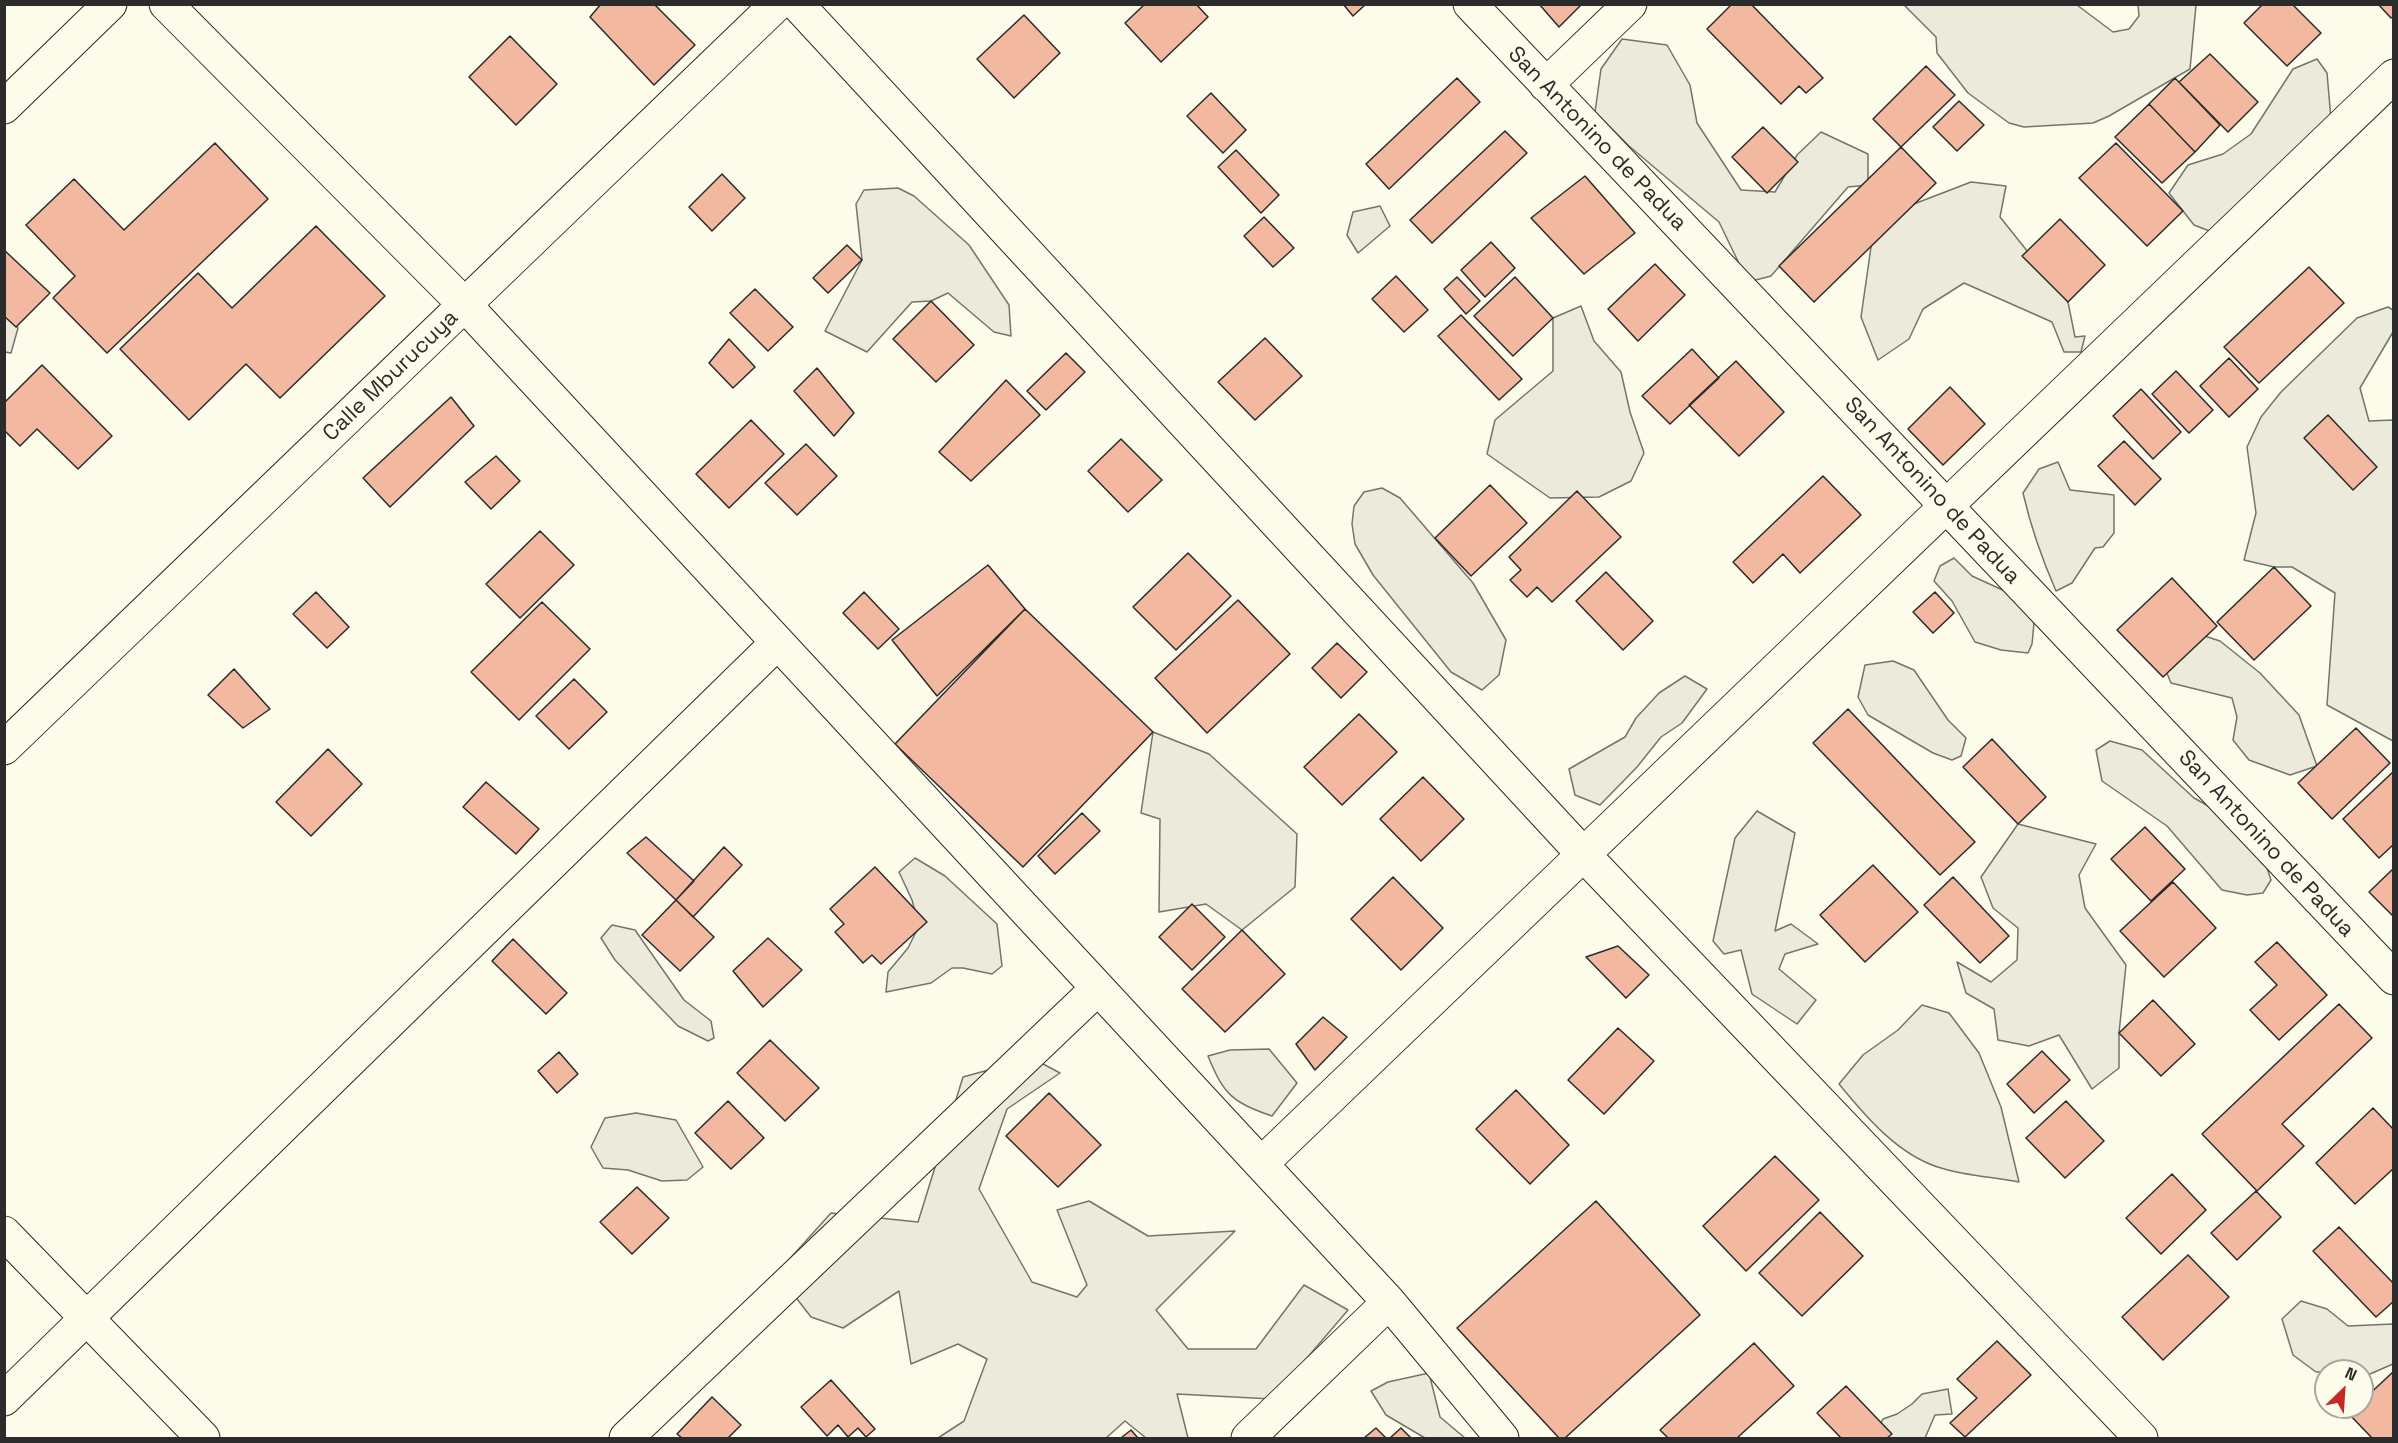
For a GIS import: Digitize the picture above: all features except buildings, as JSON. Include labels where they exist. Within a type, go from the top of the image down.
[{"type":"street","points":[[4,107],[110,4]]},
{"type":"street","points":[[166,4],[465,305],[1389,1302],[1502,1438]]},
{"type":"street","name":"Calle Mburucuya","points":[[4,748],[777,4]]},
{"type":"street","points":[[797,4],[1583,854],[2141,1438]]},
{"type":"street","name":"San Antonino de Padua","points":[[1470,4],[2394,978]]},
{"type":"street","points":[[1546,85],[1630,4]]},
{"type":"street","points":[[1261,1164],[1946,506],[2391,84]]},
{"type":"street","points":[[4,1399],[777,643]]},
{"type":"street","points":[[626,1438],[1098,988]]},
{"type":"street","points":[[4,1233],[203,1438]]},
{"type":"street","points":[[1248,1438],[1389,1302]]},
{"type":"shaded area","points":[[1904,5],[2077,5],[2113,32],[2129,29],[2139,16],[2138,5],[2196,5],[2190,69],[2093,123],[2024,127],[2009,123],[1968,93],[1937,53],[1936,37]]},
{"type":"shaded area","points":[[1622,39],[1667,45],[1690,85],[1697,123],[1741,190],[1775,192],[1797,155],[1821,132],[1868,154],[1868,185],[1848,187],[1771,276],[1748,282],[1719,222],[1629,146],[1595,112],[1601,69]]},
{"type":"shaded area","points":[[2317,59],[2327,73],[2331,119],[2230,239],[2194,225],[2169,193],[2188,165],[2223,154],[2251,134],[2293,69]]},
{"type":"shaded area","points":[[1971,182],[2006,186],[2000,217],[2068,302],[2075,337],[2085,336],[2081,352],[2064,352],[2052,322],[1964,283],[1923,309],[1909,339],[1878,360],[1861,317],[1875,219]]},
{"type":"shaded area","points":[[898,188],[914,196],[969,245],[1009,305],[1011,336],[994,332],[948,293],[931,301],[912,302],[867,352],[825,331],[862,260],[856,204],[864,190]]},
{"type":"shaded area","points":[[1380,206],[1390,226],[1358,253],[1347,235],[1353,212]]},
{"type":"shaded area","points":[[1581,306],[1594,341],[1621,372],[1630,412],[1644,453],[1631,481],[1599,497],[1550,498],[1487,454],[1495,420],[1553,371],[1553,318]]},
{"type":"shaded area","points":[[2388,307],[2393,310],[2393,332],[2360,388],[2369,421],[2393,420],[2393,741],[2327,705],[2335,593],[2292,567],[2274,567],[2244,560],[2256,513],[2247,447],[2261,417],[2281,392],[2357,318]]},
{"type":"shaded area","points":[[4,313],[18,328],[11,353],[5,352]]},
{"type":"shaded area","points":[[2058,462],[2070,490],[2114,495],[2114,533],[2103,547],[2095,548],[2072,583],[2056,591],[2037,543],[2023,493],[2039,469]]},
{"type":"shaded area","points":[[1382,488],[1400,498],[1473,583],[1506,640],[1499,675],[1482,690],[1451,672],[1373,575],[1355,544],[1352,524],[1354,506],[1364,492]]},
{"type":"shaded area","points":[[1954,558],[1972,576],[2018,597],[2034,623],[2032,644],[2028,653],[2001,650],[1975,642],[1952,601],[1934,581],[1940,566]]},
{"type":"shaded area","points":[[2183,629],[2220,641],[2260,673],[2299,715],[2317,766],[2290,775],[2249,760],[2233,740],[2237,717],[2232,698],[2171,683],[2161,659]]},
{"type":"shaded area","points":[[1893,661],[1914,670],[1948,720],[1966,738],[1961,756],[1952,760],[1933,753],[1868,715],[1858,697],[1865,665]]},
{"type":"shaded area","points":[[1685,676],[1707,689],[1682,723],[1661,737],[1637,767],[1600,805],[1575,795],[1569,769],[1625,737],[1636,718],[1659,693]]},
{"type":"shaded area","points":[[1153,732],[1209,754],[1297,834],[1295,887],[1242,930],[1206,904],[1159,912],[1160,819],[1141,813]]},
{"type":"shaded area","points":[[2110,741],[2142,750],[2194,798],[2255,832],[2271,880],[2263,893],[2247,895],[2222,890],[2167,826],[2102,781],[2096,750]]},
{"type":"shaded area","points":[[1757,811],[1795,833],[1775,931],[1791,924],[1818,944],[1785,954],[1779,969],[1816,1000],[1797,1024],[1752,994],[1741,950],[1724,954],[1713,941],[1735,838]]},
{"type":"shaded area","points":[[2018,824],[2096,844],[2079,875],[2085,908],[2126,965],[2119,1033],[2119,1068],[2092,1089],[2059,1035],[2029,1046],[1998,1040],[1994,1009],[1966,993],[1957,962],[1991,982],[2017,960],[2018,928],[1993,908],[1981,877]]},
{"type":"shaded area","points":[[915,858],[945,876],[997,924],[1002,966],[992,974],[952,968],[931,983],[886,992],[888,972],[908,948],[919,926],[912,900],[899,872]]},
{"type":"shaded area","points":[[612,925],[635,930],[684,1000],[711,1021],[714,1038],[708,1041],[678,1026],[615,960],[601,938]]},
{"type":"shaded area","points":[[1922,1005],[1949,1013],[1979,1053],[2001,1107],[2019,1182],[1950,1171],[1911,1154],[1884,1134],[1839,1084],[1863,1055],[1898,1030]]},
{"type":"shaded area","points":[[1269,1049],[1297,1083],[1272,1116],[1247,1106],[1231,1095],[1219,1080],[1208,1056],[1230,1050]]},
{"type":"shaded area","points":[[1032,1058],[1060,1073],[1007,1109],[979,1189],[1032,1282],[1077,1297],[1087,1285],[1057,1210],[1089,1201],[1148,1236],[1235,1231],[1156,1310],[1188,1349],[1256,1349],[1304,1285],[1348,1310],[1272,1399],[1177,1394],[1188,1438],[1146,1438],[1125,1421],[1106,1438],[938,1438],[964,1421],[987,1359],[958,1344],[911,1364],[899,1291],[843,1328],[811,1317],[777,1273],[831,1213],[918,1222],[963,1077]]},
{"type":"shaded area","points":[[636,1113],[676,1120],[703,1167],[687,1180],[662,1181],[628,1170],[603,1168],[591,1147],[605,1118]]},
{"type":"shaded area","points":[[2301,1301],[2327,1309],[2348,1326],[2393,1324],[2393,1364],[2374,1372],[2374,1359],[2314,1359],[2314,1371],[2293,1355],[2282,1319]]},
{"type":"shaded area","points":[[1429,1373],[1440,1417],[1465,1438],[1425,1438],[1386,1415],[1371,1391],[1388,1382]]},
{"type":"shaded area","points":[[1948,1389],[1952,1414],[1935,1415],[1925,1438],[1873,1437],[1883,1419],[1897,1414],[1922,1394]]}]
